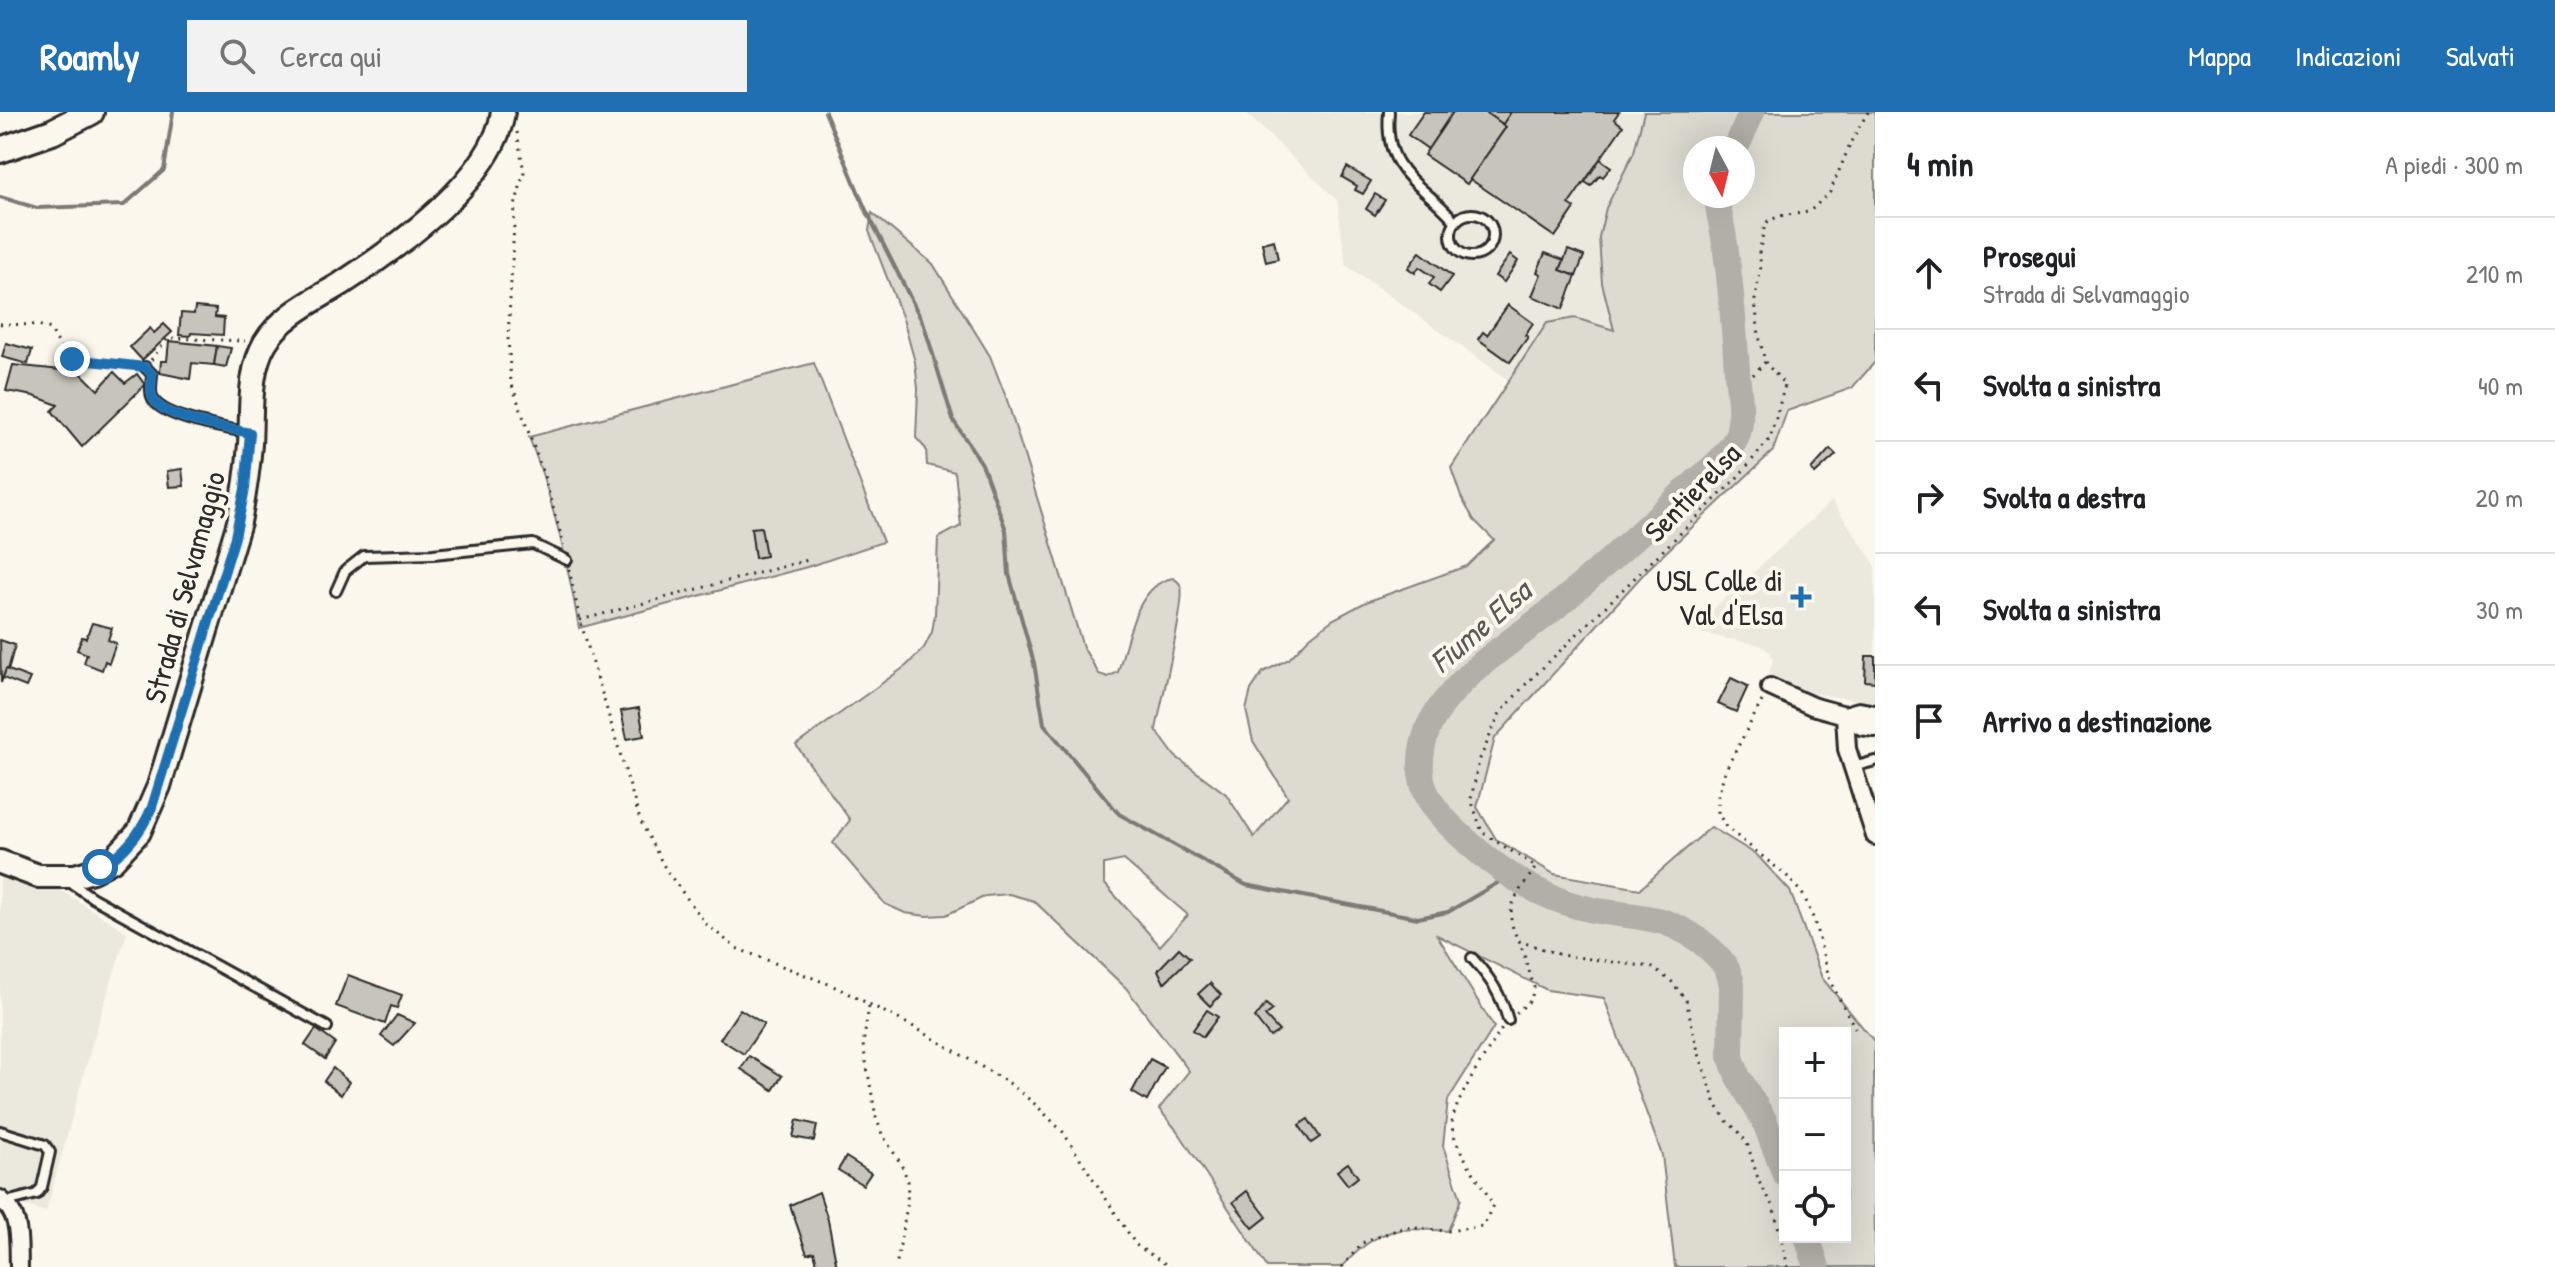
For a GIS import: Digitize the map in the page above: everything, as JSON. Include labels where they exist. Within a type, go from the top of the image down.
[{"type":"main road","points":[[0,150],[52,132],[91,112]]},
{"type":"street","name":"Strada di Selvamaggio","points":[[0,862],[38,876],[64,877],[92,871],[113,860],[135,837],[148,816],[235,537],[245,489],[254,374],[267,340],[291,317],[378,259],[444,203],[488,156],[509,120]]},
{"type":"street","points":[[1770,687],[1812,706],[1845,715],[1861,726],[1875,728]]},
{"type":"street","points":[[1845,715],[1859,711],[1875,714]]},
{"type":"street","points":[[1845,715],[1845,736],[1852,767],[1875,836]]},
{"type":"street","points":[[2,1200],[16,1219],[19,1267]]},
{"type":"lane","points":[[1389,112],[1390,134],[1401,168],[1455,221]]},
{"type":"lane","points":[[1467,214],[1481,215],[1492,225],[1494,239],[1491,245],[1481,254],[1466,255],[1460,252],[1452,241],[1455,221],[1467,214]]},
{"type":"lane","points":[[145,367],[152,374],[151,393],[158,405],[197,421],[250,433]]},
{"type":"lane","points":[[336,591],[345,571],[364,556],[433,554],[533,544],[567,560]]},
{"type":"lane","points":[[1852,767],[1875,761]]},
{"type":"lane","points":[[64,877],[93,898],[327,1027]]},
{"type":"lane","points":[[1472,958],[1491,979],[1508,1020]]},
{"type":"lane","points":[[0,1131],[45,1145],[50,1152],[42,1187],[37,1194],[2,1200]]},
{"type":"path","name":"Sentierelsa","points":[[1519,941],[1510,918],[1511,903],[1536,867],[1482,832],[1471,799],[1479,761],[1499,715],[1523,687],[1736,479],[1770,439],[1785,385],[1765,362],[1755,300],[1764,229],[1768,221],[1780,216],[1809,212],[1830,192],[1852,140],[1868,112]]},
{"type":"path","points":[[509,120],[519,138],[524,172],[515,206],[508,338],[511,382],[544,476],[580,620],[640,820],[666,870],[694,910],[714,932],[736,948],[831,985],[869,1004],[989,1070],[1036,1105],[1063,1132],[1136,1245],[1170,1267]]},
{"type":"path","points":[[0,324],[38,325],[51,329],[57,345],[72,359],[145,367],[168,338],[267,340]]},
{"type":"path","points":[[1753,375],[1765,362]]},
{"type":"path","points":[[580,620],[808,560]]},
{"type":"path","points":[[1770,687],[1734,749],[1718,796],[1718,813],[1726,827],[1788,877],[1804,896],[1814,920],[1830,981],[1855,1028]]},
{"type":"path","points":[[1342,1267],[1362,1243],[1404,1227],[1448,1231],[1483,1226],[1493,1205],[1451,1125],[1456,1106],[1508,1020],[1531,1000],[1534,987],[1519,941]]},
{"type":"path","points":[[1519,941],[1561,955],[1651,967],[1672,982],[1686,1000],[1698,1051],[1716,1104],[1748,1146],[1759,1182],[1773,1205],[1788,1267]]},
{"type":"path","points":[[869,1004],[863,1045],[876,1117],[908,1181],[907,1206],[896,1267]]},
{"type":"shaded area","points":[[1245,112],[1644,112],[1634,152],[1606,208],[1602,283],[1615,331],[1575,318],[1547,323],[1510,381],[1346,265],[1337,200]]},
{"type":"shaded area","points":[[1644,112],[1875,112],[1875,362],[1852,388],[1787,411],[1773,451],[1648,569],[1495,738],[1477,807],[1496,839],[1554,874],[1640,889],[1711,827],[1757,855],[1790,891],[1822,978],[1874,1041],[1875,1267],[1675,1267],[1662,1155],[1604,998],[1547,990],[1437,935],[1494,1027],[1448,1100],[1443,1146],[1461,1199],[1448,1231],[1415,1229],[1389,1232],[1366,1244],[1342,1267],[1267,1267],[1179,1133],[1159,1109],[1189,1071],[1126,988],[1034,901],[1009,894],[986,896],[946,915],[926,916],[905,913],[885,904],[833,843],[850,820],[796,745],[906,666],[924,648],[932,632],[935,614],[938,538],[961,526],[955,472],[927,465],[926,449],[916,438],[918,389],[915,362],[903,319],[869,231],[872,213],[933,264],[990,356],[1007,400],[1083,647],[1099,674],[1108,677],[1118,672],[1135,616],[1150,591],[1173,578],[1180,584],[1180,612],[1156,730],[1175,756],[1226,794],[1254,837],[1288,797],[1253,741],[1246,710],[1251,690],[1263,672],[1289,659],[1332,620],[1366,602],[1467,566],[1494,540],[1474,520],[1461,497],[1451,468],[1547,323],[1575,318],[1614,330],[1602,283],[1599,237],[1606,208],[1634,152]],"holes":[[[1124,860],[1188,915],[1160,946],[1104,883],[1104,864]]]},
{"type":"shaded area","points":[[814,363],[883,542],[807,567],[579,628],[559,531],[529,437]]},
{"type":"shaded area","name":"USL Colle di Val d'Elsa","points":[[1832,501],[1875,564],[1875,703],[1811,693],[1768,675],[1773,661],[1771,653],[1760,645],[1689,631]]},
{"type":"shaded area","points":[[0,862],[38,876],[127,932],[96,1030],[46,1212],[0,1198]]},
{"type":"building","points":[[1424,112],[1453,112],[1428,149],[1408,135]]},
{"type":"building","points":[[1453,112],[1485,112],[1506,127],[1467,184],[1424,155]]},
{"type":"building","points":[[1485,112],[1511,112],[1503,124]]},
{"type":"building","points":[[1511,112],[1619,112],[1614,119],[1623,126],[1569,204],[1575,208],[1555,237],[1470,179],[1506,127],[1503,124]]},
{"type":"building","points":[[1600,159],[1611,167],[1591,186],[1585,182]]},
{"type":"building","points":[[1347,167],[1371,181],[1363,194],[1355,190],[1357,186],[1342,177]]},
{"type":"building","points":[[1375,194],[1385,200],[1375,215],[1366,209]]},
{"type":"building","points":[[1274,240],[1278,259],[1266,262],[1262,243]]},
{"type":"building","points":[[1568,250],[1584,256],[1576,276],[1560,270]]},
{"type":"building","points":[[1420,252],[1452,276],[1440,292],[1429,284],[1434,277],[1419,267],[1415,273],[1408,268]]},
{"type":"building","points":[[1545,253],[1564,260],[1560,270],[1576,276],[1563,309],[1532,296]]},
{"type":"building","points":[[1510,255],[1518,261],[1504,282],[1495,276]]},
{"type":"building","points":[[1508,305],[1533,323],[1525,335],[1528,337],[1510,362],[1478,339],[1483,332],[1487,335]]},
{"type":"building","points":[[195,307],[216,309],[215,317],[224,318],[223,335],[179,335],[181,313],[194,314]]},
{"type":"building","points":[[164,324],[172,332],[142,360],[130,347],[150,328],[154,333]]},
{"type":"building","points":[[169,341],[217,346],[214,365],[192,363],[190,379],[160,373],[161,361],[167,361]]},
{"type":"building","points":[[6,343],[32,350],[28,364],[2,357]]},
{"type":"building","points":[[217,346],[231,348],[226,367],[214,365]]},
{"type":"building","points":[[13,365],[80,372],[98,390],[114,372],[125,383],[137,374],[145,385],[82,447],[52,411],[58,405],[34,396],[6,391]]},
{"type":"building","points":[[1830,449],[1836,455],[1815,474],[1811,470]]},
{"type":"building","points":[[182,469],[184,486],[169,487],[167,471]]},
{"type":"building","points":[[761,527],[766,556],[755,558],[751,528]]},
{"type":"building","points":[[92,623],[112,628],[108,640],[116,643],[109,663],[105,661],[102,670],[84,663],[87,654],[77,650]]},
{"type":"building","points":[[0,640],[15,645],[1,683]]},
{"type":"building","points":[[1866,656],[1875,656],[1875,682],[1865,681]]},
{"type":"building","points":[[6,669],[30,678],[26,687],[3,678]]},
{"type":"building","points":[[1731,678],[1748,686],[1736,712],[1718,704]]},
{"type":"building","points":[[639,708],[644,736],[627,739],[621,711]]},
{"type":"building","points":[[1179,948],[1190,958],[1164,983],[1158,970]]},
{"type":"building","points":[[348,975],[402,995],[397,1008],[391,1006],[385,1024],[336,1006]]},
{"type":"building","points":[[1210,983],[1221,995],[1210,1006],[1198,994]]},
{"type":"building","points":[[1266,1004],[1273,1010],[1265,1016],[1279,1031],[1270,1037],[1255,1018]]},
{"type":"building","points":[[740,1009],[764,1024],[744,1054],[720,1039]]},
{"type":"building","points":[[1207,1010],[1218,1017],[1203,1037],[1193,1030]]},
{"type":"building","points":[[397,1015],[415,1023],[394,1046],[381,1036]]},
{"type":"building","points":[[316,1029],[335,1043],[325,1059],[305,1045]]},
{"type":"building","points":[[749,1056],[782,1076],[773,1090],[741,1069]]},
{"type":"building","points":[[1150,1059],[1165,1067],[1147,1101],[1132,1092]]},
{"type":"building","points":[[333,1068],[349,1082],[341,1095],[324,1081]]},
{"type":"building","points":[[1308,1119],[1320,1137],[1311,1143],[1299,1125]]},
{"type":"building","points":[[797,1120],[817,1125],[814,1141],[793,1137]]},
{"type":"building","points":[[846,1157],[871,1173],[863,1185],[838,1170]]},
{"type":"building","points":[[1348,1163],[1358,1177],[1348,1185],[1337,1171]]},
{"type":"building","points":[[1247,1191],[1267,1217],[1253,1228],[1233,1202]]},
{"type":"building","points":[[819,1192],[837,1267],[818,1267],[814,1252],[807,1254],[790,1205]]},
{"type":"waterway","points":[[0,197],[37,208],[124,205],[164,170],[173,112]]},
{"type":"waterway","points":[[825,112],[865,208],[924,325],[953,420],[982,464],[1006,530],[1009,574],[1034,663],[1044,724],[1119,814],[1246,885],[1418,918],[1448,912],[1511,875]]},
{"type":"waterway","name":"Fiume Elsa","points":[[1741,136],[1752,112]]},
{"type":"waterway","name":"Fiume Elsa","points":[[1719,208],[1729,271],[1740,412],[1739,429],[1733,444],[1720,460],[1618,553],[1459,685],[1431,722],[1423,746],[1421,771],[1427,794],[1446,822],[1482,854],[1521,882],[1564,902],[1675,926],[1719,958],[1732,985],[1731,1057],[1738,1077],[1764,1120],[1784,1171]]},
{"type":"waterway","name":"Fiume Elsa","points":[[1809,1243],[1817,1267]]},
{"type":"place","name":"USL Colle di Val d'Elsa","points":[[1801,597]]},
{"type":"route","points":[[72,359],[145,367],[152,374],[151,393],[158,405],[197,421],[250,433],[239,522],[152,807],[130,843],[100,867]]}]
